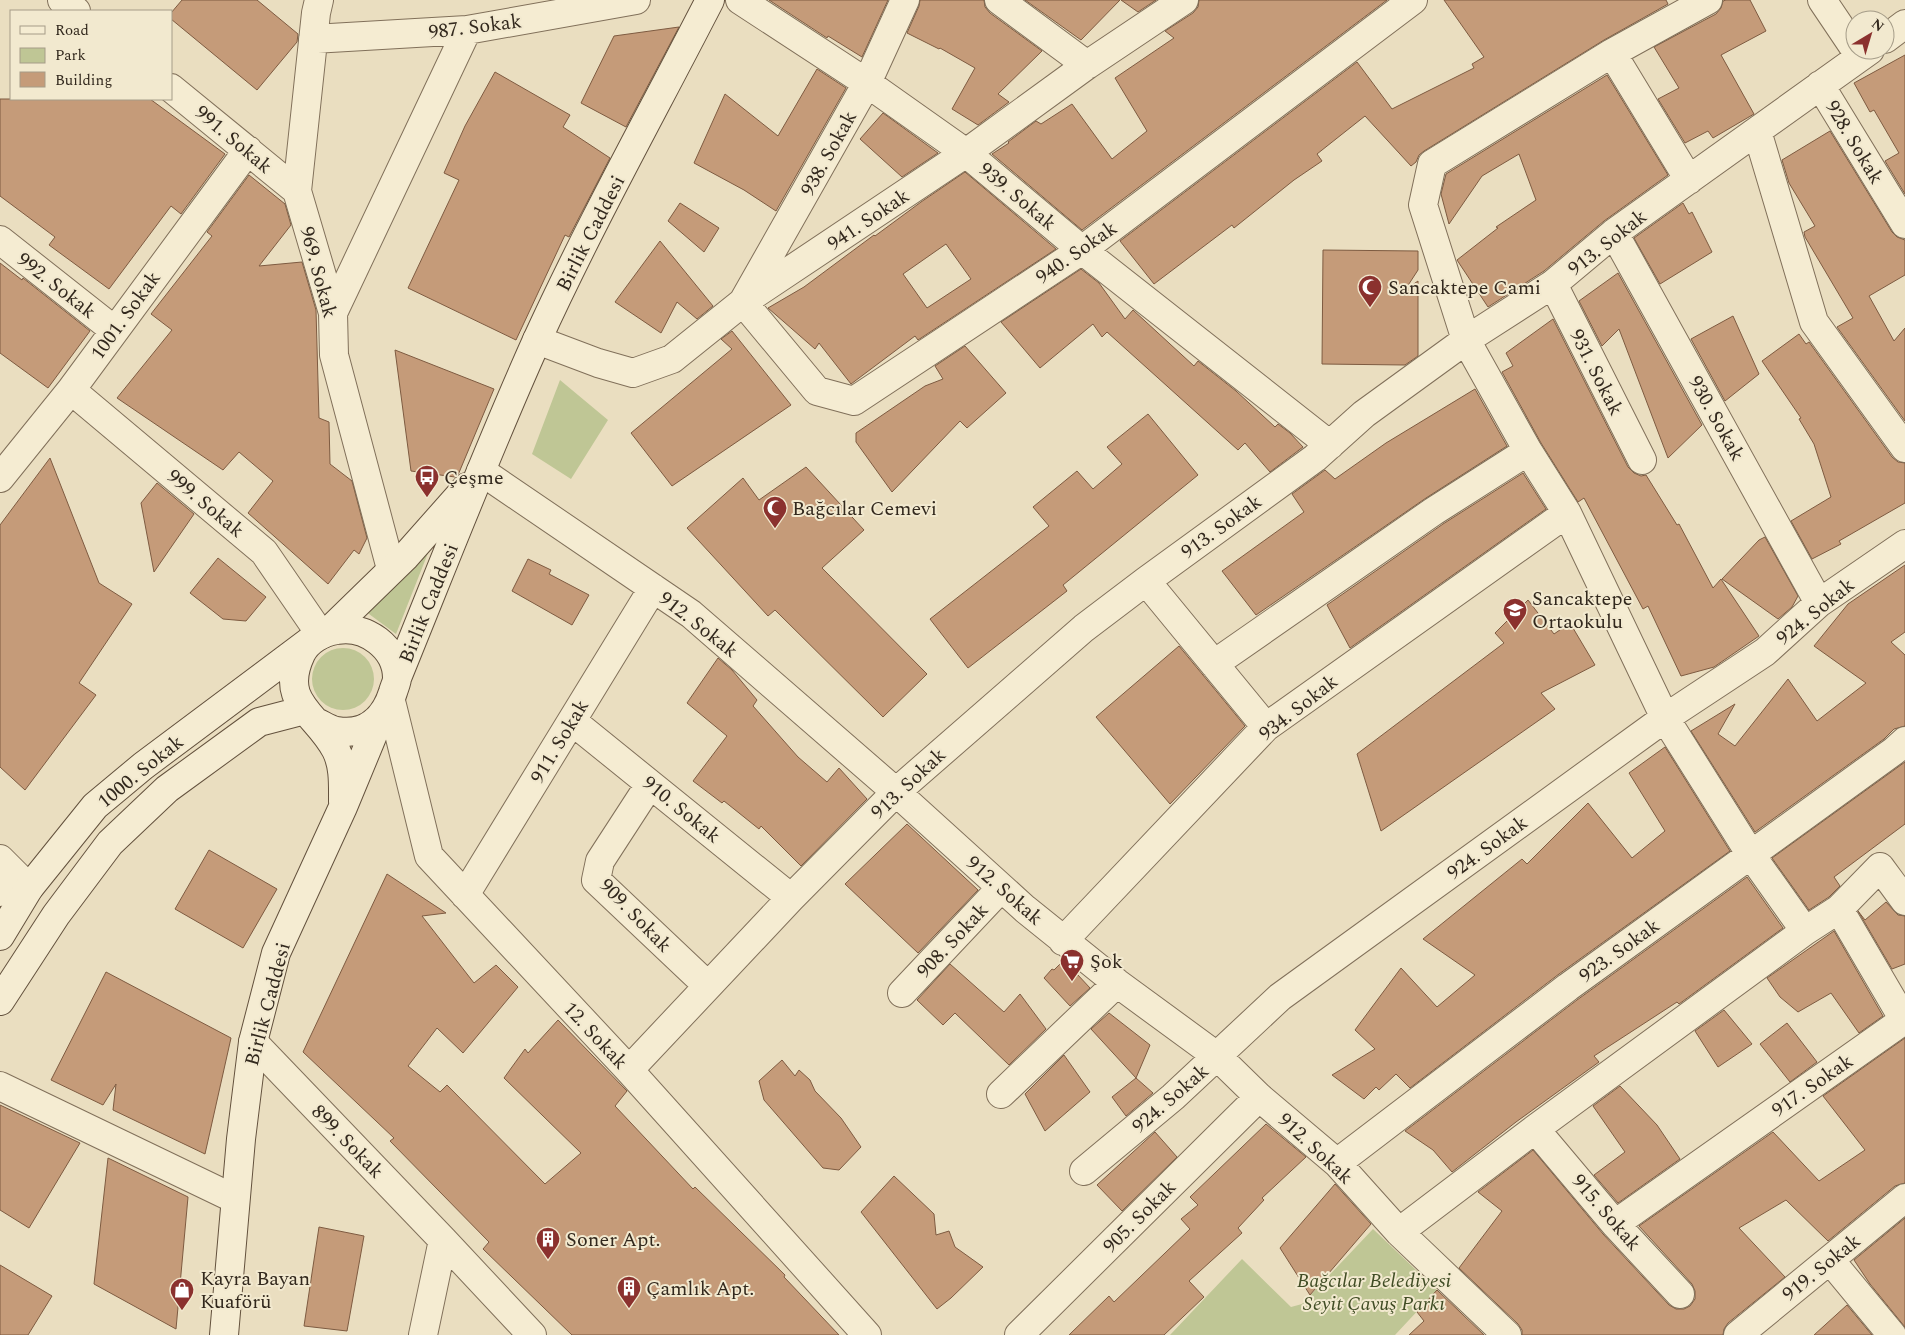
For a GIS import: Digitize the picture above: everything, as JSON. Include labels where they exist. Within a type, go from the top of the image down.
[{"type":"street","points":[[62,0],[75,10]]},
{"type":"street","name":"969. Sokak","points":[[319,0],[297,191],[333,313],[334,355],[391,569]]},
{"type":"street","name":"987. Sokak","points":[[313,39],[467,30],[636,0]]},
{"type":"street","name":"Birlik Caddesi","points":[[224,1335],[235,1199],[253,1042],[276,953],[344,808],[481,471],[537,340],[710,0]]},
{"type":"street","name":"939. Sokak","points":[[740,0],[867,83],[966,153],[1082,250],[1330,446]]},
{"type":"street","name":"938. Sokak","points":[[743,302],[867,83],[905,0]]},
{"type":"street","points":[[999,0],[1087,65]]},
{"type":"street","name":"941. Sokak","points":[[537,340],[598,363],[633,373],[672,360],[743,302],[966,153],[1087,65],[1184,0]]},
{"type":"street","name":"940. Sokak","points":[[743,302],[817,391],[854,401],[1082,250],[1413,0]]},
{"type":"street","points":[[1708,0],[1612,53],[1432,164],[1423,205],[1466,340],[1528,451],[1567,513],[1664,718],[1751,855],[1805,931]]},
{"type":"street","points":[[1822,0],[1845,31]]},
{"type":"street","points":[[333,313],[467,30]]},
{"type":"street","points":[[1612,53],[1688,180]]},
{"type":"street","name":"913. Sokak","points":[[629,1070],[791,898],[896,792],[1084,628],[1330,446],[1364,414],[1466,340],[1553,284],[1614,233],[1820,85],[1850,60]]},
{"type":"street","name":"928. Sokak","points":[[1820,85],[1905,224]]},
{"type":"street","name":"991. Sokak","points":[[172,89],[297,191]]},
{"type":"street","points":[[1757,131],[1814,322],[1905,448]]},
{"type":"street","name":"1001. Sokak","points":[[0,478],[71,390],[248,150]]},
{"type":"street","name":"930. Sokak","points":[[1614,233],[1819,603]]},
{"type":"street","name":"992. Sokak","points":[[0,240],[114,330]]},
{"type":"street","name":"931. Sokak","points":[[1553,284],[1642,460]]},
{"type":"street","name":"999. Sokak","points":[[71,390],[264,552],[321,635]]},
{"type":"street","points":[[1214,664],[1434,511],[1528,451]]},
{"type":"street","name":"Birlik Caddesi","points":[[321,635],[405,557],[481,471]]},
{"type":"street","name":"912. Sokak","points":[[481,471],[691,614],[896,792],[1001,888],[1117,983],[1218,1057],[1259,1097],[1336,1164],[1398,1232],[1507,1335]]},
{"type":"street","name":"934. Sokak","points":[[1063,940],[1266,728],[1567,513]]},
{"type":"street","name":"924. Sokak","points":[[1084,1171],[1218,1057],[1280,997],[1664,718],[1765,652],[1819,603],[1905,544]]},
{"type":"street","points":[[1146,581],[1266,728]]},
{"type":"street","name":"911. Sokak","points":[[465,895],[653,588]]},
{"type":"street","points":[[0,1001],[56,915],[110,843],[167,789],[259,722],[310,716],[336,731],[352,732],[364,729],[389,700],[394,663],[387,649],[376,638],[361,631],[345,628],[321,635],[302,651],[295,667],[293,684],[297,700],[310,716],[336,750],[343,772],[344,808]]},
{"type":"street","name":"1000. Sokak","points":[[0,936],[29,888],[95,806],[143,766],[321,635]]},
{"type":"street","name":"12. Sokak","points":[[389,700],[430,856],[629,1070],[856,1331]]},
{"type":"street","name":"910. Sokak","points":[[572,720],[791,898]]},
{"type":"street","name":"923. Sokak","points":[[1336,1164],[1568,987],[1894,751],[1905,741]]},
{"type":"street","name":"909. Sokak","points":[[650,784],[600,862],[596,880],[708,986]]},
{"type":"street","points":[[0,859],[29,888]]},
{"type":"street","points":[[1398,1232],[1805,931],[1839,909],[1880,867],[1905,901]]},
{"type":"street","points":[[0,892],[29,888]]},
{"type":"street","name":"908. Sokak","points":[[902,993],[1001,888]]},
{"type":"street","name":"917. Sokak","points":[[1615,1224],[1904,1020],[1839,909]]},
{"type":"street","points":[[1001,1094],[1117,983]]},
{"type":"street","name":"899. Sokak","points":[[253,1042],[532,1335]]},
{"type":"street","points":[[0,1086],[235,1199]]},
{"type":"street","name":"905. Sokak","points":[[1019,1335],[1259,1097]]},
{"type":"street","name":"915. Sokak","points":[[1535,1129],[1615,1224],[1680,1294]]},
{"type":"street","name":"919. Sokak","points":[[1738,1335],[1905,1198]]},
{"type":"street","points":[[424,1335],[443,1240]]},
{"type":"street","points":[[1830,1260],[1892,1335]]},
{"type":"green space","points":[[560,380],[608,420],[571,479],[532,454]]},
{"type":"green space","points":[[428,553],[396,634],[365,611]]},
{"type":"green space","points":[[343,648],[355,650],[365,657],[372,667],[374,679],[372,691],[365,701],[355,708],[343,710],[331,708],[321,701],[314,691],[312,679],[314,667],[321,657],[331,650]]},
{"type":"green space","name":"Bağcılar Belediyesi Seyit Çavuş Parkı","points":[[1373,1229],[1437,1290],[1395,1335],[1170,1335],[1242,1259],[1291,1307],[1302,1304]]},
{"type":"building","points":[[182,0],[257,0],[298,34],[297,42],[257,90],[172,20],[172,12]]},
{"type":"building","points":[[769,0],[888,0],[862,57],[828,36],[827,38]]},
{"type":"building","points":[[920,0],[984,0],[985,7],[990,13],[1042,51],[998,94],[1009,102],[978,125],[952,109],[975,68],[940,48],[907,33]]},
{"type":"building","points":[[1025,0],[1120,0],[1081,40]]},
{"type":"building","points":[[1121,0],[1156,0],[1138,12]]},
{"type":"building","points":[[1199,0],[1387,0],[1082,230],[992,154],[1036,121],[1041,124],[1072,104],[1112,159],[1147,131],[1115,78],[1174,38],[1165,31],[1193,13],[1198,7]]},
{"type":"building","points":[[1444,0],[1666,0],[1668,4],[1604,40],[1424,151],[1411,166],[1365,116],[1317,154],[1322,161],[1294,180],[1234,228],[1232,225],[1154,284],[1120,241],[1357,62],[1392,109],[1474,68],[1472,64],[1484,57]]},
{"type":"building","points":[[1750,0],[1766,31],[1721,55],[1754,114],[1713,138],[1708,131],[1685,143],[1658,99],[1679,88],[1654,47],[1716,14],[1721,8],[1723,1]]},
{"type":"building","points":[[679,27],[626,127],[581,103],[614,36]]},
{"type":"building","points":[[1905,55],[1905,194],[1885,161],[1899,153],[1874,110],[1870,112],[1854,83]]},
{"type":"building","points":[[817,69],[846,88],[776,211],[744,190],[694,163],[725,94],[778,136]]},
{"type":"building","points":[[495,72],[570,115],[563,127],[610,158],[569,237],[565,235],[516,340],[408,288],[459,180],[444,173],[465,126]]},
{"type":"building","points":[[1607,75],[1668,175],[1604,221],[1544,271],[1488,307],[1457,260],[1498,228],[1496,227],[1536,200],[1519,154],[1482,176],[1449,224],[1441,194],[1446,174]]},
{"type":"building","points":[[0,99],[151,100],[225,154],[181,214],[171,206],[109,289],[49,245],[55,237],[0,196]]},
{"type":"building","points":[[883,113],[938,153],[902,177],[860,139]]},
{"type":"building","points":[[1830,131],[1892,232],[1897,237],[1905,240],[1905,275],[1869,296],[1894,341],[1905,328],[1905,421],[1837,327],[1853,318],[1805,237],[1804,232],[1815,226],[1789,183],[1782,160]]},
{"type":"building","points":[[965,172],[1056,249],[918,340],[915,336],[851,384],[819,343],[815,349],[768,308],[804,287]],"holes":[[[946,244],[971,279],[927,308],[903,274]]]},
{"type":"building","points":[[249,175],[285,204],[291,225],[259,266],[302,262],[316,310],[319,418],[329,422],[330,464],[352,481],[367,538],[359,554],[354,550],[328,584],[248,513],[273,481],[239,452],[223,470],[117,398],[172,330],[151,314],[212,236],[207,232]]},
{"type":"building","points":[[680,203],[719,228],[704,252],[668,221]]},
{"type":"building","points":[[1683,203],[1689,214],[1692,212],[1712,252],[1660,284],[1634,238]]},
{"type":"building","points":[[660,241],[713,306],[697,319],[677,302],[661,333],[615,302]]},
{"type":"building","name":"Sancaktepe Cami","points":[[1323,250],[1418,251],[1418,270],[1405,290],[1418,281],[1418,356],[1405,365],[1322,364]]},
{"type":"building","points":[[0,263],[22,280],[23,278],[90,331],[48,388],[0,353]]},
{"type":"building","points":[[1081,269],[1099,283],[1125,319],[1133,310],[1194,366],[1198,361],[1236,391],[1275,427],[1278,424],[1290,433],[1303,447],[1270,472],[1245,443],[1238,450],[1107,332],[1102,337],[1093,324],[1040,368],[1001,322]]},
{"type":"building","points":[[1618,273],[1702,425],[1668,458],[1619,329],[1602,346],[1579,301]]},
{"type":"building","points":[[1733,316],[1759,374],[1725,401],[1691,339]]},
{"type":"building","points":[[1553,319],[1628,467],[1634,473],[1641,476],[1646,475],[1677,525],[1679,524],[1713,588],[1721,579],[1759,636],[1714,667],[1681,676],[1648,606],[1643,609],[1584,498],[1578,502],[1541,443],[1502,372],[1513,366],[1506,353]]},
{"type":"building","points":[[732,331],[791,405],[672,486],[631,433],[732,349],[721,339]]},
{"type":"building","points":[[1799,334],[1806,344],[1809,342],[1892,457],[1898,462],[1905,463],[1905,503],[1839,541],[1841,544],[1812,559],[1791,521],[1831,497],[1814,444],[1799,419],[1801,418],[1762,361]]},
{"type":"building","points":[[965,346],[1006,393],[967,428],[960,421],[892,492],[856,442],[856,433],[925,386],[943,379],[935,366]]},
{"type":"building","points":[[395,350],[494,389],[458,475],[455,477],[411,471]]},
{"type":"building","points":[[1475,389],[1507,446],[1426,498],[1256,615],[1222,571],[1304,512],[1292,494],[1325,470],[1335,479],[1386,443]]},
{"type":"building","points":[[1148,414],[1198,475],[1063,585],[1067,591],[968,668],[930,619],[1049,526],[1033,507],[1077,471],[1093,489],[1122,464],[1107,447]]},
{"type":"building","points":[[50,458],[99,583],[132,604],[79,683],[96,695],[25,790],[0,767],[0,525]]},
{"type":"building","points":[[806,467],[864,530],[822,568],[927,674],[883,717],[775,610],[768,616],[687,528],[743,478],[759,500]]},
{"type":"building","points":[[1523,473],[1546,509],[1350,648],[1327,605],[1443,524]]},
{"type":"building","points":[[157,483],[194,514],[154,572],[141,503]]},
{"type":"building","points":[[1765,537],[1798,596],[1792,607],[1778,619],[1722,579],[1759,540]]},
{"type":"building","points":[[218,558],[266,597],[246,621],[223,619],[190,593]]},
{"type":"building","points":[[528,559],[551,570],[549,574],[589,595],[572,625],[512,591]]},
{"type":"building","points":[[1905,565],[1905,632],[1891,642],[1905,655],[1905,726],[1894,729],[1884,739],[1755,832],[1691,731],[1735,704],[1718,734],[1735,746],[1788,679],[1817,721],[1866,683],[1814,646],[1848,604]]},
{"type":"building","points":[[1528,600],[1554,634],[1570,623],[1595,665],[1541,693],[1555,709],[1381,831],[1357,754],[1504,643],[1495,633]]},
{"type":"building","points":[[1179,646],[1245,726],[1170,804],[1096,717]]},
{"type":"building","points":[[718,658],[732,670],[757,700],[753,706],[798,757],[827,782],[839,768],[867,799],[801,866],[761,826],[759,829],[724,801],[722,803],[693,781],[727,736],[687,703]]},
{"type":"building","points":[[1665,747],[1730,851],[1559,974],[1410,1088],[1396,1074],[1379,1090],[1376,1087],[1364,1099],[1332,1075],[1375,1049],[1355,1030],[1401,968],[1437,1007],[1475,975],[1423,939],[1522,859],[1527,864],[1588,803],[1632,858],[1665,831],[1629,773]]},
{"type":"building","points":[[1905,762],[1905,824],[1834,877],[1840,886],[1829,897],[1809,910],[1772,858]]},
{"type":"building","points":[[907,824],[978,890],[918,953],[845,884]]},
{"type":"building","points":[[209,850],[277,889],[243,948],[175,909]]},
{"type":"building","points":[[387,874],[446,913],[422,916],[474,983],[496,965],[518,987],[463,1053],[437,1028],[408,1066],[440,1092],[447,1085],[545,1184],[581,1153],[504,1078],[525,1049],[528,1053],[558,1020],[627,1091],[615,1106],[693,1189],[695,1187],[785,1275],[784,1277],[839,1335],[572,1335],[483,1249],[489,1242],[390,1141],[394,1138],[303,1052]]},
{"type":"building","points":[[1747,877],[1783,928],[1679,1004],[1677,1002],[1594,1056],[1599,1062],[1516,1122],[1452,1172],[1433,1150],[1405,1131],[1577,1000]]},
{"type":"building","points":[[1886,902],[1898,915],[1905,916],[1905,964],[1892,969],[1858,911],[1865,920]]},
{"type":"building","points":[[1834,931],[1883,1016],[1859,1033],[1831,993],[1798,1012],[1780,997],[1767,978]]},
{"type":"building","points":[[1064,960],[1090,988],[1070,1006],[1044,978]]},
{"type":"building","points":[[950,964],[1004,1012],[1020,994],[1046,1029],[1009,1065],[955,1013],[943,1025],[917,1000]]},
{"type":"building","points":[[106,972],[231,1038],[205,1154],[113,1110],[116,1084],[103,1105],[51,1080]]},
{"type":"building","points":[[1724,1010],[1752,1044],[1718,1067],[1695,1031]]},
{"type":"building","points":[[1109,1013],[1150,1045],[1136,1078],[1091,1029]]},
{"type":"building","points":[[1787,1023],[1817,1062],[1790,1082],[1760,1044]]},
{"type":"building","points":[[1905,1038],[1905,1183],[1895,1186],[1828,1241],[1786,1200],[1739,1228],[1785,1277],[1728,1323],[1723,1335],[1522,1335],[1522,1330],[1518,1324],[1459,1268],[1502,1211],[1478,1192],[1533,1150],[1603,1234],[1669,1305],[1676,1309],[1684,1309],[1690,1306],[1695,1299],[1695,1291],[1692,1284],[1639,1226],[1773,1132],[1819,1181],[1865,1150],[1823,1096]]},
{"type":"building","points":[[1064,1055],[1090,1092],[1045,1131],[1025,1094]]},
{"type":"building","points":[[782,1060],[795,1076],[799,1070],[810,1080],[815,1091],[841,1118],[861,1147],[839,1170],[823,1168],[764,1100],[759,1081]]},
{"type":"building","points":[[1136,1078],[1153,1093],[1126,1116],[1112,1097]]},
{"type":"building","points":[[1620,1086],[1657,1125],[1680,1159],[1618,1203],[1594,1175],[1625,1152],[1593,1106]]},
{"type":"building","points":[[0,1105],[80,1143],[29,1228],[0,1210]]},
{"type":"building","points":[[1266,1124],[1306,1157],[1262,1198],[1264,1200],[1238,1228],[1242,1233],[1189,1281],[1204,1297],[1164,1335],[1069,1335],[1109,1296],[1114,1302],[1190,1229],[1181,1219],[1198,1205],[1190,1197]]},
{"type":"building","points":[[1155,1132],[1177,1157],[1122,1211],[1097,1185]]},
{"type":"building","points":[[108,1158],[188,1197],[176,1329],[94,1284]]},
{"type":"building","points":[[894,1176],[934,1214],[936,1235],[949,1231],[955,1247],[983,1267],[937,1309],[861,1212]]},
{"type":"building","points":[[1335,1184],[1371,1224],[1310,1295],[1280,1248]]},
{"type":"building","points":[[1905,1218],[1905,1327],[1870,1284],[1854,1260]]},
{"type":"building","points":[[319,1227],[364,1236],[347,1331],[304,1326]]},
{"type":"building","points":[[0,1265],[52,1296],[28,1335],[0,1335]]},
{"type":"building","points":[[1437,1290],[1484,1335],[1409,1335],[1424,1321],[1417,1312]]},
{"type":"building","points":[[1847,1305],[1872,1335],[1814,1335]]},
{"type":"place","name":"Sancaktepe Cami","points":[[1370,308]]},
{"type":"place","name":"Çeşme","points":[[427,498]]},
{"type":"place","name":"Bağcılar Cemevi","points":[[775,529]]},
{"type":"place","name":"Sancaktepe Ortaokulu","points":[[1515,631]]},
{"type":"place","name":"Şok","points":[[1072,982]]},
{"type":"place","name":"Soner Apt.","points":[[548,1260]]},
{"type":"place","name":"Çamlık Apt.","points":[[629,1309]]},
{"type":"place","name":"Kayra Bayan Kuaförü","points":[[182,1311]]}]
